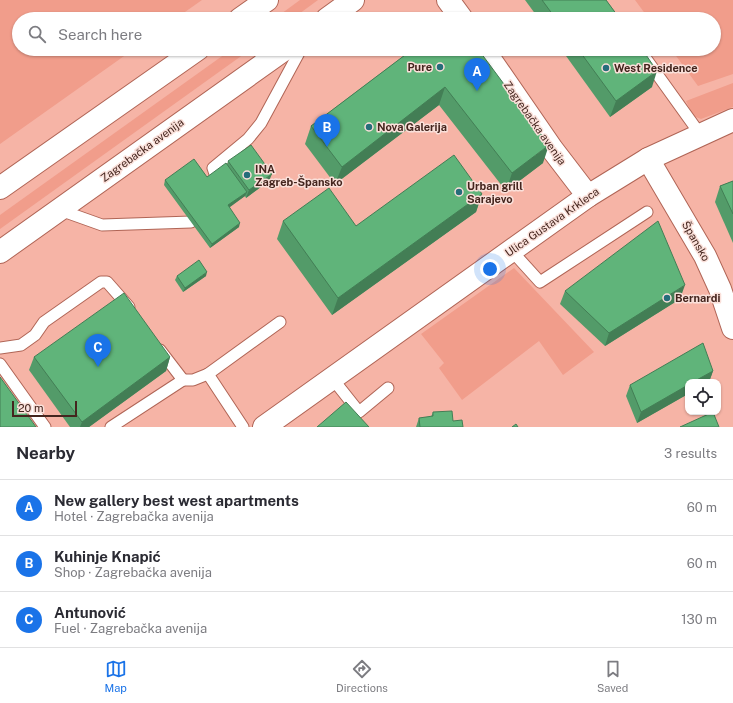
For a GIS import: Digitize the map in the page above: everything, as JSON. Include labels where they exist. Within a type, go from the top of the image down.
[{"type":"street","points":[[250,12],[267,0]]},
{"type":"street","points":[[337,12],[353,0]]},
{"type":"street","points":[[448,0],[457,12]]},
{"type":"street","points":[[0,188],[188,56]]},
{"type":"street","name":"Zagrebačka avenija","points":[[0,252],[275,56]]},
{"type":"street","name":"Zagrebačka avenija","points":[[487,56],[521,112],[588,196]]},
{"type":"street","name":"Ulica Gustava Krkleca","points":[[264,427],[588,196],[648,159],[733,120]]},
{"type":"street","name":"Špansko","points":[[648,159],[705,256],[720,289],[733,328]]},
{"type":"lane","points":[[215,174],[213,168],[248,139],[262,122],[297,56]]},
{"type":"lane","points":[[644,56],[700,134]]},
{"type":"lane","points":[[60,210],[102,225],[191,222]]},
{"type":"lane","points":[[512,250],[540,282],[647,212]]},
{"type":"lane","points":[[0,348],[21,345],[35,335],[44,322],[101,282],[107,282],[138,318]]},
{"type":"lane","points":[[111,427],[183,380],[193,380],[208,374],[280,322]]},
{"type":"lane","points":[[156,343],[183,380]]},
{"type":"lane","points":[[0,364],[45,427]]},
{"type":"lane","points":[[208,374],[243,427]]},
{"type":"lane","points":[[332,378],[359,412],[388,388]]},
{"type":"shaded area","points":[[0,0],[202,0],[185,12],[12,12],[12,56],[124,56],[0,144]]},
{"type":"shaded area","points":[[300,0],[318,0],[302,12],[284,12]]},
{"type":"shaded area","points":[[635,0],[733,0],[733,74],[698,86],[676,56],[721,56],[721,12],[644,12]]},
{"type":"shaded area","points":[[222,56],[241,56],[0,229],[0,215]]},
{"type":"shaded area","points":[[733,83],[733,107],[701,119],[693,116],[686,101]]},
{"type":"shaded area","points":[[514,268],[594,352],[563,375],[539,341],[462,400],[439,368],[444,363],[421,334]]},
{"type":"building","points":[[542,0],[606,0],[615,12],[551,12]]},
{"type":"building","name":"Nova Galerija","points":[[404,56],[483,56],[549,145],[512,173],[445,87],[342,167],[311,126]]},
{"type":"building","points":[[583,56],[647,56],[657,71],[616,101]]},
{"type":"building","name":"INA Zagreb-Špansko","points":[[251,145],[272,174],[249,190],[228,161]]},
{"type":"building","points":[[454,155],[482,194],[338,298],[283,221],[329,188],[356,226]]},
{"type":"building","points":[[194,159],[207,177],[226,163],[247,192],[228,205],[240,223],[212,244],[165,180]]},
{"type":"building","points":[[733,181],[733,214],[720,186]]},
{"type":"building","points":[[658,221],[685,285],[609,333],[565,291]]},
{"type":"building","points":[[199,260],[207,272],[185,288],[177,276]]},
{"type":"building","points":[[124,293],[170,357],[82,422],[34,357]]},
{"type":"building","points":[[703,343],[713,371],[698,379],[685,379],[685,387],[641,412],[630,385]]},
{"type":"building","points":[[0,377],[36,427],[0,427]]},
{"type":"building","points":[[346,402],[369,427],[317,427]]},
{"type":"building","points":[[452,411],[453,421],[462,420],[463,427],[420,427],[419,418],[433,416],[433,412]]},
{"type":"building","points":[[706,415],[714,415],[719,427],[680,427]]},
{"type":"place","name":"Pure","points":[[440,67]]},
{"type":"place","name":"West Residence","points":[[606,68]]},
{"type":"place","name":"New gallery best west apartments","points":[[477,91]]},
{"type":"place","name":"Nova Galerija","points":[[369,127]]},
{"type":"place","name":"Kuhinje Knapić","points":[[327,147]]},
{"type":"place","name":"INA Zagreb-Špansko","points":[[247,175]]},
{"type":"place","name":"Urban grill Sarajevo","points":[[459,192]]},
{"type":"place","name":"Bernardi","points":[[667,298]]},
{"type":"place","name":"Antunović","points":[[98,367]]}]
